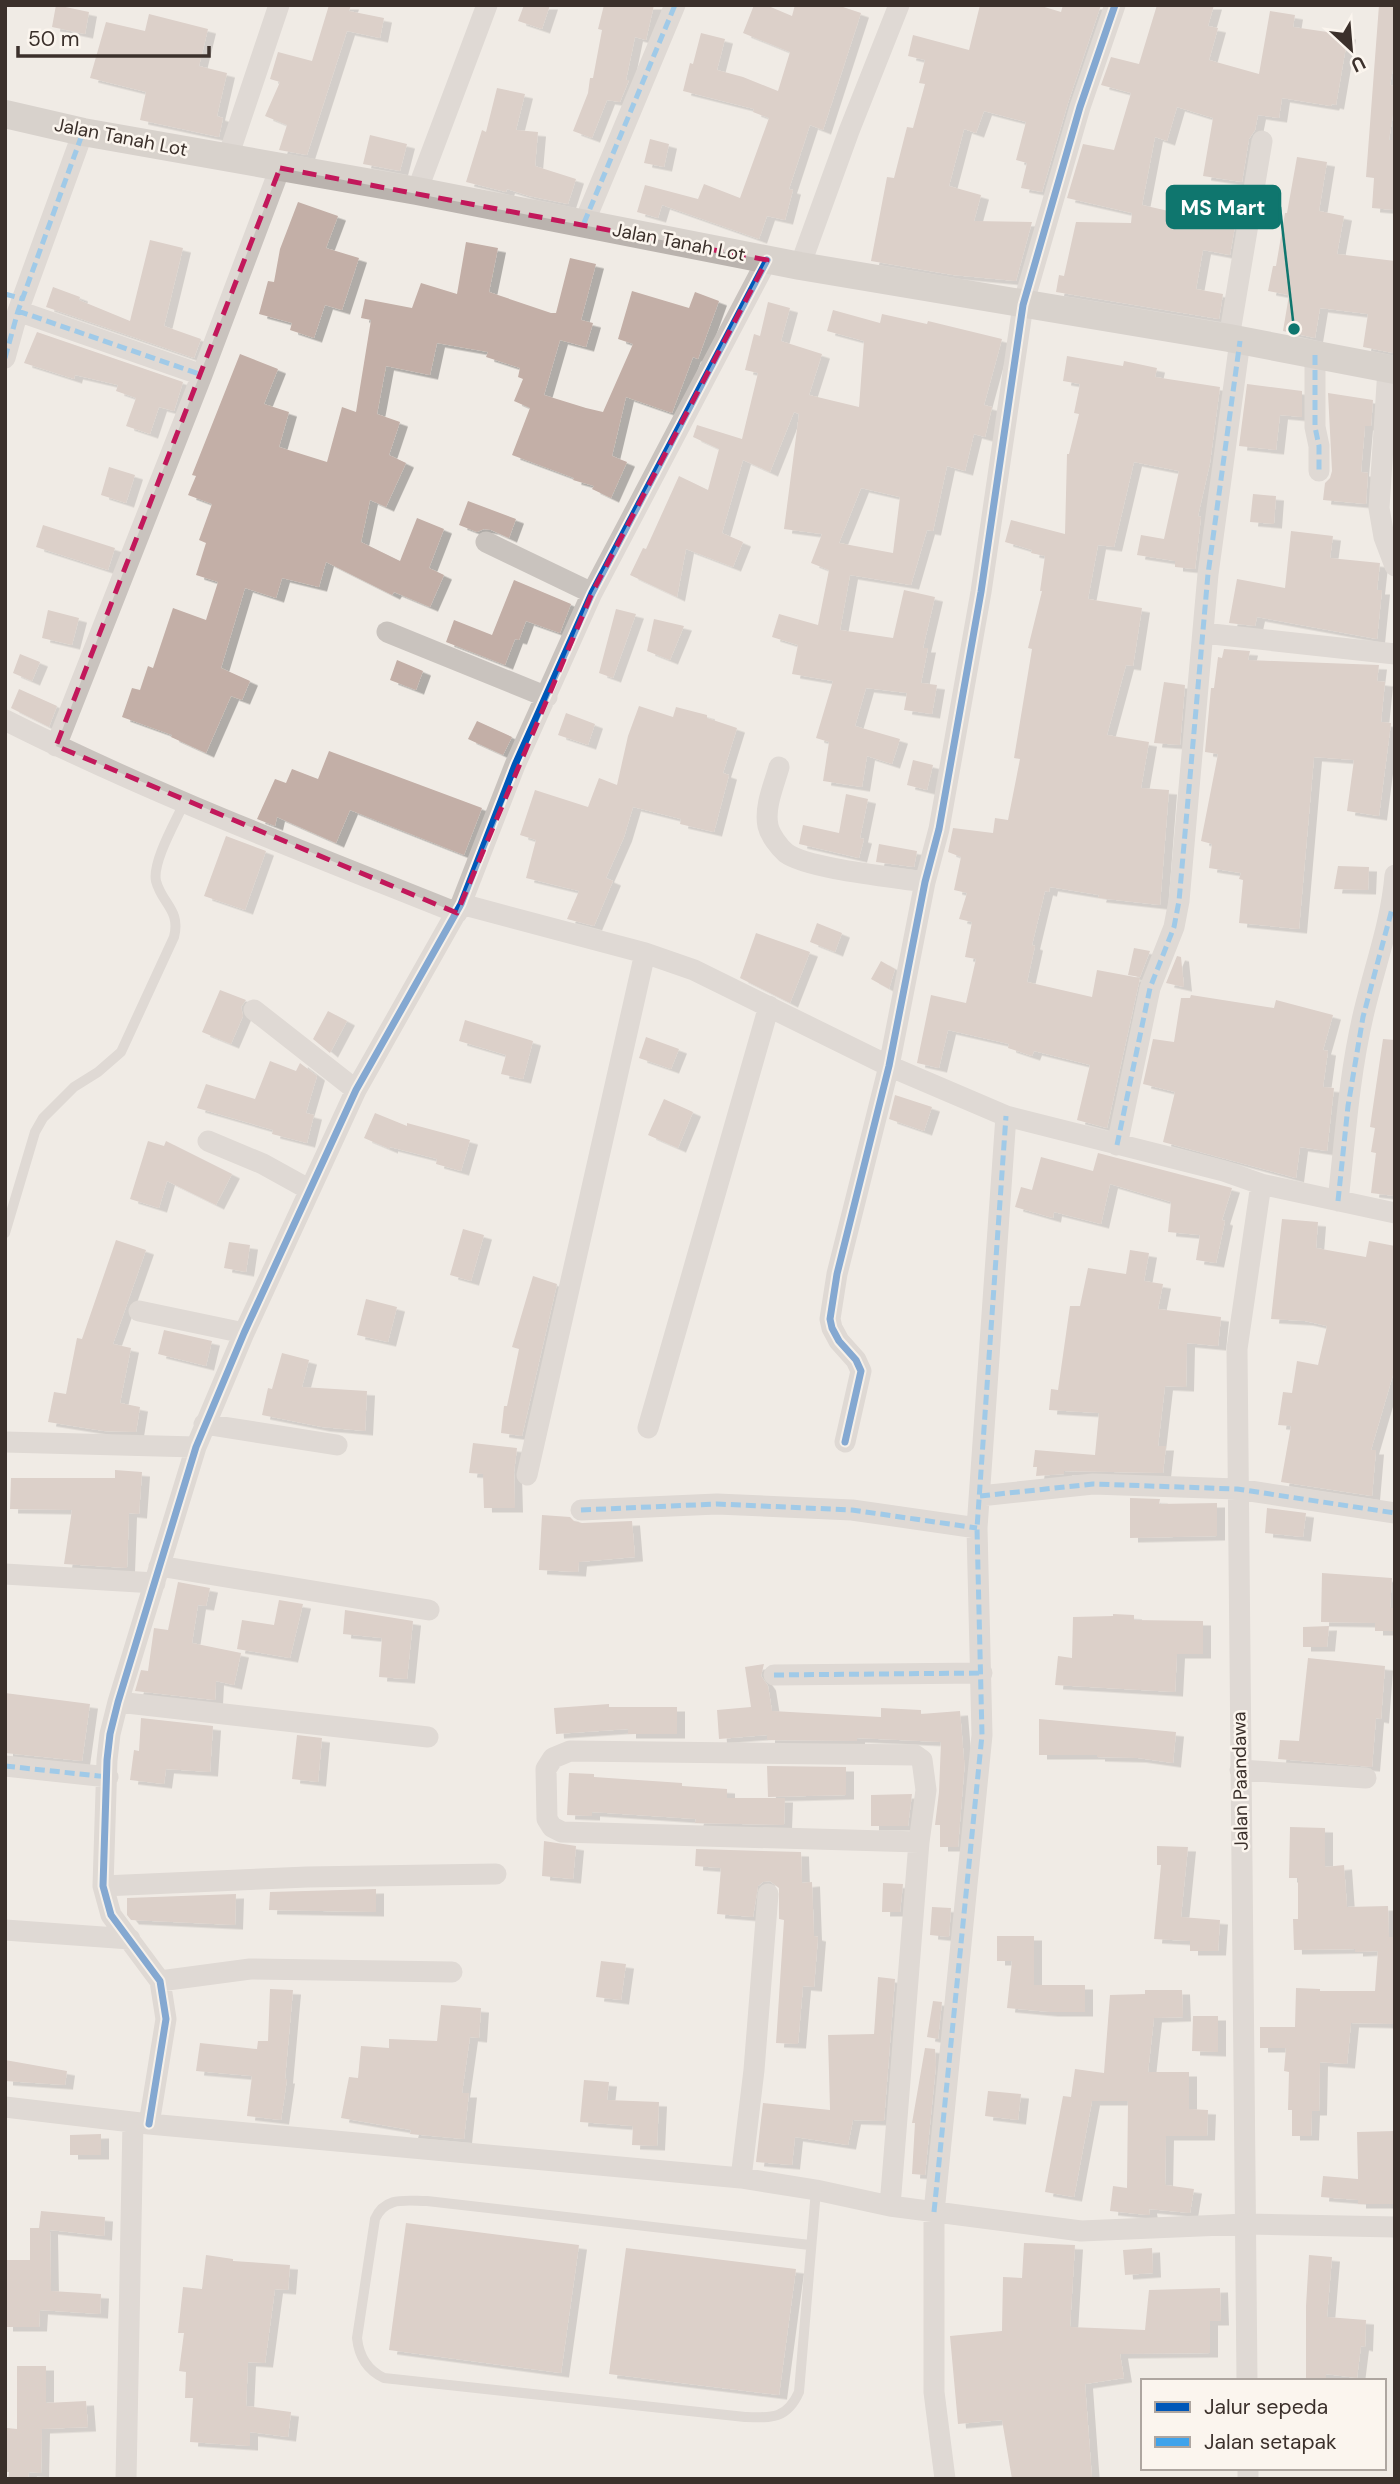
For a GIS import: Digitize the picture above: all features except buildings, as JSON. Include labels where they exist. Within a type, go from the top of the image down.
[{"type":"main road","name":"Jalan Tanah Lot","points":[[5,114],[83,132],[417,191],[767,260],[1235,339],[1392,370]]},
{"type":"street","points":[[228,157],[279,5]]},
{"type":"street","points":[[417,191],[487,5]]},
{"type":"street","points":[[584,223],[675,5]]},
{"type":"street","points":[[800,266],[899,5]]},
{"type":"street","points":[[845,1442],[861,1371],[856,1360],[839,1341],[831,1319],[837,1274],[889,1066],[925,882],[939,829],[981,592],[1023,305],[1080,107],[1115,5]]},
{"type":"street","points":[[5,358],[16,301],[83,132]]},
{"type":"street","points":[[1117,1146],[1150,988],[1174,927],[1179,901],[1208,574],[1235,339],[1262,142]]},
{"type":"street","points":[[56,746],[280,168]]},
{"type":"street","points":[[127,2479],[141,2123],[166,2019],[160,1981],[111,1915],[103,1886],[110,1734],[118,1702],[195,1447],[244,1333],[356,1090],[459,909],[515,765],[592,593],[767,260]]},
{"type":"street","points":[[16,301],[202,375]]},
{"type":"street","points":[[1315,355],[1315,427],[1319,446],[1319,471]]},
{"type":"street","points":[[1392,370],[1379,508],[1384,537],[1395,566]]},
{"type":"street","points":[[486,542],[592,593]]},
{"type":"street","points":[[387,632],[547,697]]},
{"type":"street","points":[[1203,633],[1395,654]]},
{"type":"street","points":[[5,720],[56,746],[184,803],[459,909],[645,953],[694,970],[889,1066],[1006,1116],[1224,1171],[1261,1184],[1395,1213]]},
{"type":"street","points":[[779,767],[768,807],[768,826],[775,841],[787,853],[812,864],[925,882]]},
{"type":"street","points":[[1338,1201],[1348,1106],[1363,1017],[1393,910],[1395,875]]},
{"type":"street","points":[[527,1475],[645,953]]},
{"type":"street","points":[[648,1428],[769,1006]]},
{"type":"street","points":[[254,1010],[356,1090]]},
{"type":"street","points":[[945,2479],[934,2392],[934,2212],[982,1735],[977,1528],[1006,1116]]},
{"type":"street","points":[[208,1141],[263,1164],[310,1190]]},
{"type":"street","name":"Jalan Paandawa","points":[[1248,2379],[1237,1349],[1261,1184]]},
{"type":"street","points":[[139,1311],[244,1333]]},
{"type":"street","points":[[204,1424],[337,1445]]},
{"type":"street","points":[[5,1442],[195,1447]]},
{"type":"street","points":[[980,1496],[1093,1484],[1237,1489],[1395,1513]]},
{"type":"street","points":[[581,1510],[717,1504],[852,1510],[977,1528]]},
{"type":"street","points":[[5,1574],[157,1574],[429,1610]]},
{"type":"street","points":[[774,1675],[982,1673]]},
{"type":"street","points":[[118,1702],[429,1737]]},
{"type":"street","points":[[890,2206],[919,1842],[926,1790],[922,1760],[915,1755],[570,1751],[552,1758],[547,1769],[547,1819],[552,1827],[562,1832],[919,1842]]},
{"type":"street","points":[[5,1766],[108,1777]]},
{"type":"street","points":[[1240,1770],[1366,1778]]},
{"type":"street","points":[[103,1886],[307,1877],[496,1874]]},
{"type":"street","points":[[741,2178],[754,2070],[768,1894]]},
{"type":"street","points":[[5,1930],[130,1939]]},
{"type":"street","points":[[160,1981],[250,1969],[452,1972]]},
{"type":"street","points":[[5,2107],[141,2123],[741,2178],[890,2206],[1082,2231],[1247,2224],[1395,2227]]},
{"type":"lane","points":[[5,1233],[35,1132],[43,1118],[74,1087],[98,1072],[121,1052],[174,937],[177,925],[173,911],[156,879],[157,864],[184,803]]},
{"type":"lane","points":[[810,2245],[427,2201],[388,2203],[380,2209],[375,2219],[357,2338],[358,2351],[373,2372],[384,2378],[769,2418],[783,2414],[794,2404],[799,2392],[816,2190]]},
{"type":"highlighted area","points":[[280,168],[767,260],[592,593],[457,913],[56,746]]},
{"type":"marked path","points":[[584,223],[675,5]]},
{"type":"marked path","points":[[5,358],[18,311],[83,132]]},
{"type":"marked path","points":[[5,294],[23,299]]},
{"type":"marked path","points":[[18,311],[202,375]]},
{"type":"marked path","points":[[1117,1145],[1150,988],[1174,927],[1179,901],[1208,574],[1240,341]]},
{"type":"marked path","points":[[1315,355],[1315,427],[1319,446],[1319,471]]},
{"type":"marked path","points":[[1338,1201],[1348,1106],[1363,1017],[1392,909]]},
{"type":"marked path","points":[[934,2212],[982,1735],[977,1528],[1006,1116]]},
{"type":"marked path","points":[[980,1496],[1093,1484],[1237,1489],[1395,1513]]},
{"type":"marked path","points":[[581,1510],[717,1504],[852,1510],[977,1528]]},
{"type":"marked path","points":[[774,1675],[982,1673]]},
{"type":"marked path","points":[[5,1766],[108,1777]]},
{"type":"cycle path","points":[[845,1442],[861,1371],[832,1328],[830,1319],[837,1274],[889,1066],[925,882],[939,829],[981,592],[1023,305],[1080,107],[1115,5]]},
{"type":"cycle path","points":[[149,2124],[166,2019],[160,1981],[111,1915],[103,1886],[107,1760],[118,1702],[196,1447],[244,1333],[356,1090],[461,904],[515,765],[592,593],[767,260]]},
{"type":"place","name":"MS Mart","points":[[1294,329]]}]
